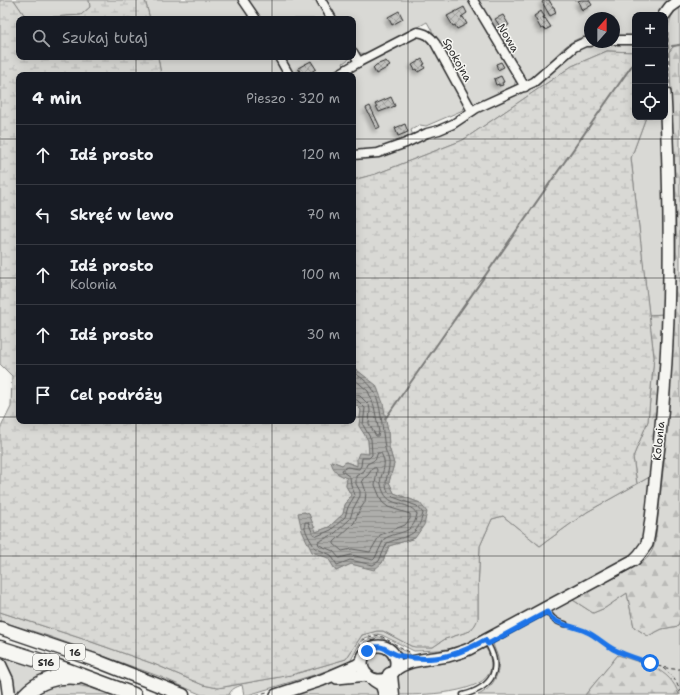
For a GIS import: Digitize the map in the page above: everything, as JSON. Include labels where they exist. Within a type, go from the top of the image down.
[{"type":"highway","name":"S16","points":[[0,648],[91,678],[134,695]]},
{"type":"highway","points":[[392,674],[392,695]]},
{"type":"highway","points":[[25,695],[42,683],[56,678],[70,676],[91,678]]},
{"type":"main road","name":"16","points":[[0,628],[91,658],[183,695]]},
{"type":"main road","points":[[0,665],[7,680],[9,695]]},
{"type":"main road","points":[[370,677],[382,685],[385,695]]},
{"type":"street","points":[[243,0],[254,16]]},
{"type":"street","points":[[321,0],[330,16]]},
{"type":"street","name":"Nowa","points":[[473,0],[525,86]]},
{"type":"street","points":[[668,12],[670,7],[678,0]]},
{"type":"street","name":"Spokojna","points":[[359,62],[417,32],[424,32],[430,36],[435,43],[472,111]]},
{"type":"street","points":[[620,40],[632,40]]},
{"type":"street","points":[[356,155],[378,153],[406,143],[426,133],[453,124],[472,111],[534,82],[574,47],[584,42]]},
{"type":"street","points":[[342,72],[359,62],[356,57]]},
{"type":"street","points":[[281,60],[287,72]]},
{"type":"street","name":"Kolonia","points":[[392,674],[398,667],[462,652],[634,560],[640,555],[647,544],[660,433],[668,315],[670,220],[668,120]]},
{"type":"street","points":[[276,695],[322,680],[357,665],[358,659],[371,648],[382,647],[392,653],[396,664],[392,674],[383,680],[370,677],[322,680]]},
{"type":"street","name":"Kolonia","points":[[392,653],[402,656],[434,658]]},
{"type":"street","points":[[358,659],[370,677]]},
{"type":"lane","points":[[545,608],[555,621],[565,624]]},
{"type":"lane","points":[[463,695],[480,690],[487,684],[494,670],[495,660],[492,651],[485,640]]},
{"type":"path","points":[[666,48],[667,84]]},
{"type":"path","points":[[565,624],[580,628],[612,649],[625,655],[662,668],[680,670]]},
{"type":"path","points":[[358,659],[363,640],[379,635],[412,653]]},
{"type":"path","points":[[662,668],[671,674],[676,680],[680,692]]},
{"type":"green space","points":[[0,0],[14,0],[25,16],[16,16],[16,60],[158,60],[160,72],[16,72],[16,424],[356,424],[356,405],[361,410],[359,425],[368,440],[369,455],[357,458],[358,466],[346,462],[342,465],[331,461],[338,474],[347,478],[346,486],[351,495],[345,505],[343,514],[329,527],[316,532],[309,514],[304,512],[336,571],[351,564],[364,567],[382,563],[389,546],[415,538],[420,503],[394,493],[389,482],[394,464],[389,447],[388,431],[375,385],[356,369],[356,179],[376,174],[463,140],[572,66],[607,51],[632,52],[632,120],[645,120],[631,158],[654,357],[648,421],[633,457],[637,484],[587,512],[540,546],[503,516],[492,519],[480,546],[478,619],[470,631],[445,639],[433,647],[415,647],[383,631],[377,631],[362,635],[346,659],[291,675],[218,688],[203,685],[154,664],[0,612],[0,429],[11,407],[12,376],[0,364]]},
{"type":"green space","points":[[14,0],[89,0],[90,7],[81,15],[25,16]]},
{"type":"green space","points":[[89,0],[145,0],[149,16],[68,16],[81,15],[90,7]]},
{"type":"green space","points":[[145,0],[240,0],[250,16],[149,16]]},
{"type":"green space","points":[[248,0],[317,0],[327,16],[257,16]]},
{"type":"green space","points":[[324,0],[469,0],[516,79],[514,87],[474,105],[427,22],[383,47],[366,53],[359,53],[356,50],[356,16],[334,16]]},
{"type":"green space","points":[[476,0],[669,0],[662,12],[632,12],[632,37],[620,36],[620,12],[584,12],[584,37],[571,42],[537,76],[529,81],[523,78]]},
{"type":"green space","points":[[680,8],[680,44],[673,47],[669,52],[668,28],[669,22],[675,12]]},
{"type":"green space","points":[[419,35],[429,38],[465,104],[463,110],[426,126],[420,125],[411,130],[413,136],[377,151],[356,153],[356,72],[350,72]]},
{"type":"green space","points":[[620,42],[632,42],[632,52],[607,51],[572,66],[463,140],[376,174],[356,179],[356,157],[368,156],[519,92],[576,50],[583,47],[620,48]]},
{"type":"green space","points":[[680,44],[680,618],[678,626],[662,629],[648,636],[634,627],[627,593],[605,608],[593,613],[573,600],[642,563],[650,554],[655,542],[673,354],[676,278],[674,146],[669,52],[673,47]]},
{"type":"green space","points":[[158,60],[277,60],[284,72],[160,72]]},
{"type":"green space","points":[[284,60],[348,60],[343,63],[345,68],[338,72],[291,72]]},
{"type":"green space","points":[[645,120],[663,120],[665,314],[649,315],[631,158]]},
{"type":"green space","points":[[665,314],[653,475],[637,484],[633,457],[648,421],[654,357],[649,315]]},
{"type":"green space","points":[[653,475],[643,542],[632,556],[456,651],[455,648],[414,651],[377,634],[362,639],[350,662],[317,674],[248,695],[244,695],[242,685],[234,688],[229,695],[202,695],[161,677],[48,636],[0,621],[0,612],[154,664],[203,685],[218,688],[291,675],[346,659],[362,635],[377,631],[383,631],[411,646],[433,647],[445,639],[470,631],[478,619],[480,546],[492,519],[503,516],[540,546],[587,512]]},
{"type":"green space","points":[[627,593],[634,627],[648,636],[662,629],[678,626],[680,618],[680,695],[678,692],[618,655],[585,695],[478,695],[491,685],[497,675],[499,664],[493,643],[573,600],[593,613],[605,608]]},
{"type":"green space","points":[[378,637],[410,654],[401,654],[383,643],[375,642],[366,647],[354,662],[365,641]]},
{"type":"green space","points":[[485,648],[489,654],[491,668],[487,677],[478,684],[450,692],[435,694],[395,695],[394,678],[401,669],[454,657],[455,661]]},
{"type":"green space","points":[[379,651],[388,654],[391,663],[388,672],[379,675],[370,672],[367,663],[370,654]]},
{"type":"green space","points":[[0,654],[56,672],[26,687],[18,695],[14,695],[4,663],[0,659]]},
{"type":"green space","points":[[618,655],[646,664],[662,672],[675,686],[679,695],[585,695]]},
{"type":"green space","points":[[362,677],[375,684],[382,695],[292,695],[343,679]]},
{"type":"green space","points":[[67,683],[91,688],[111,695],[31,695],[43,687]]},
{"type":"water","points":[[356,369],[376,385],[383,403],[389,447],[394,464],[389,482],[394,493],[420,503],[427,512],[424,525],[415,538],[389,546],[382,563],[374,570],[351,564],[336,571],[328,558],[312,552],[302,531],[298,513],[304,512],[309,514],[316,532],[329,527],[343,514],[345,505],[351,495],[346,486],[347,478],[336,472],[331,461],[342,465],[346,462],[357,466],[357,458],[359,453],[369,454],[368,440],[359,426],[361,410],[356,405]]},
{"type":"building","points":[[549,0],[556,13],[550,16],[542,2]]},
{"type":"building","points":[[589,0],[592,5],[582,11],[578,1]]},
{"type":"building","points":[[464,7],[467,13],[461,17],[463,17],[467,24],[457,29],[455,25],[453,26],[447,16]]},
{"type":"building","points":[[399,11],[403,19],[392,25],[388,17]]},
{"type":"building","points":[[541,11],[545,17],[543,17],[544,19],[545,18],[551,27],[545,30],[543,28],[541,29],[534,16]]},
{"type":"building","points":[[503,15],[509,25],[502,29],[495,19]]},
{"type":"building","points":[[422,59],[425,64],[423,65],[425,68],[418,72],[412,65]]},
{"type":"building","points":[[311,61],[316,69],[311,72],[300,72],[298,68]]},
{"type":"building","points":[[386,61],[390,66],[376,74],[373,68],[376,65]]},
{"type":"building","points":[[501,62],[504,67],[498,70],[496,64]]},
{"type":"building","points":[[501,76],[504,82],[502,83],[503,85],[496,85],[494,79]]},
{"type":"building","points":[[391,97],[395,106],[379,112],[375,104]]},
{"type":"building","points":[[370,106],[380,127],[376,129],[366,108]]},
{"type":"building","points":[[405,124],[408,132],[398,136],[395,128]]},
{"type":"waterway","points":[[672,46],[680,45]]},
{"type":"waterway","points":[[385,419],[632,65]]},
{"type":"route","points":[[367,651],[377,646],[388,649],[392,653],[402,656],[434,658],[446,656],[462,652],[485,640],[488,644],[547,612],[555,621],[580,628],[612,649],[650,663]]}]
